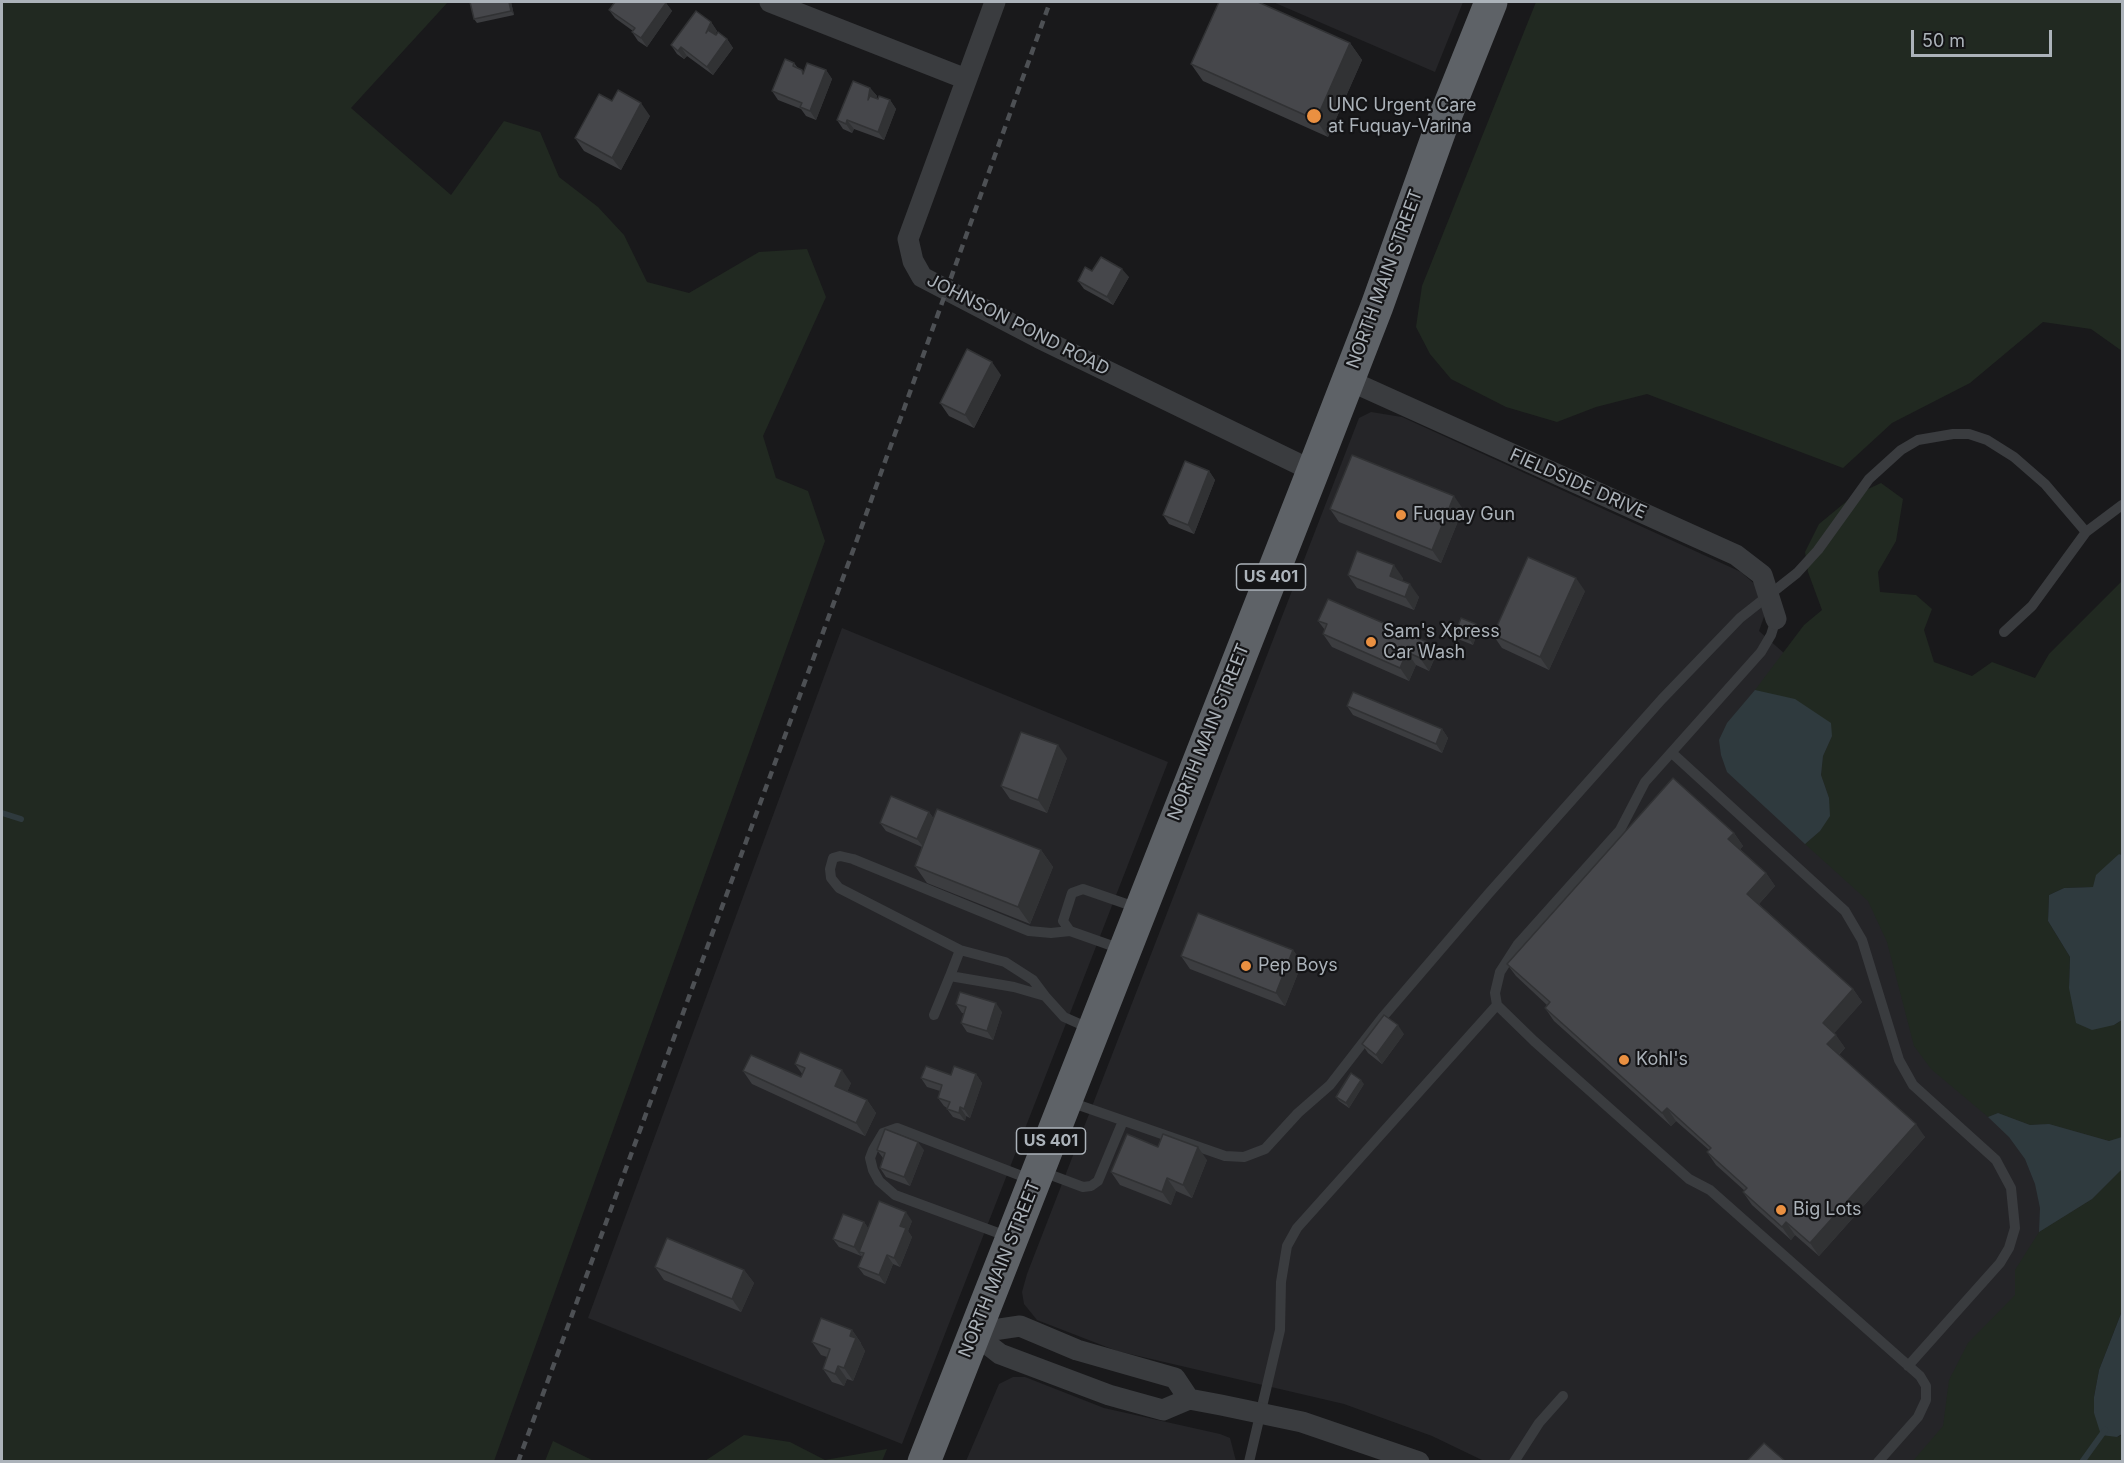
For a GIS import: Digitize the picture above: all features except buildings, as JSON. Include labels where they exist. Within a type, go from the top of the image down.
[{"type":"highway","name":"NORTH MAIN STREET","points":[[924,1461],[973,1333],[1038,1176],[1124,950],[1313,471],[1441,127],[1491,2]]},
{"type":"street","points":[[770,2],[966,79]]},
{"type":"street","name":"JOHNSON POND ROAD","points":[[995,2],[908,239],[913,261],[922,277],[1039,338],[1313,471]]},
{"type":"street","name":"FIELDSIDE DRIVE","points":[[1348,380],[1736,555],[1762,574],[1771,596],[1776,620]]},
{"type":"street","points":[[973,1333],[1020,1326],[1077,1350],[1175,1378],[1189,1399]]},
{"type":"street","points":[[973,1333],[1000,1354],[1108,1395],[1163,1410],[1189,1399],[1302,1422],[1419,1461]]},
{"type":"lane","points":[[1067,1101],[1225,1156],[1244,1158],[1266,1149],[1298,1113],[1330,1085],[1383,1018],[1490,892],[1662,699],[1740,618],[1771,596],[1818,550],[1858,489],[1884,463],[1918,440],[1936,435],[1969,435],[1987,441],[2014,457],[2045,484],[2086,532]]},
{"type":"lane","points":[[2004,632],[2032,606],[2086,532],[2122,505]]},
{"type":"lane","points":[[1776,620],[1771,635],[1761,652],[1645,782],[1620,830],[1518,944],[1500,972],[1495,993],[1497,1005],[1689,1179],[1710,1190],[1908,1366],[1926,1386],[1926,1400],[1918,1417],[1878,1461]]},
{"type":"lane","points":[[1672,753],[1845,911],[1862,940],[1899,1060],[1913,1085],[1996,1160],[2011,1188],[2015,1228],[2000,1263],[1908,1366]]},
{"type":"lane","points":[[1094,1031],[1064,1017],[1033,980],[1005,962],[960,950],[839,888],[831,878],[830,869],[834,858],[840,856],[853,859],[1029,931],[1051,933],[1070,931],[1124,950]]},
{"type":"lane","points":[[1070,931],[1063,921],[1072,893],[1083,889],[1140,909]]},
{"type":"lane","points":[[934,1015],[960,950]]},
{"type":"lane","points":[[950,976],[1014,987],[1045,996]]},
{"type":"lane","points":[[1250,1461],[1280,1330],[1283,1259],[1297,1228],[1497,1005]]},
{"type":"lane","points":[[1012,1238],[895,1195],[879,1181],[870,1158],[883,1133],[897,1128],[1038,1176],[1083,1187],[1091,1186],[1098,1181],[1124,1121]]},
{"type":"lane","points":[[1514,1461],[1539,1423],[1563,1396]]},
{"type":"shaded area","points":[[2,2],[448,2],[351,108],[451,195],[504,121],[540,132],[559,177],[598,207],[624,235],[647,282],[689,293],[759,252],[807,249],[826,297],[763,436],[776,478],[808,491],[825,541],[494,1461],[2,1461]]},
{"type":"shaded area","points":[[1273,2],[1463,2],[1435,72]]},
{"type":"shaded area","points":[[1536,2],[2122,2],[2122,351],[2091,329],[2043,322],[1970,383],[1892,423],[1843,468],[1647,394],[1596,407],[1557,422],[1506,407],[1451,379],[1430,354],[1416,327],[1422,286]]},
{"type":"shaded area","points":[[1371,412],[1402,417],[1741,572],[1758,587],[1765,614],[1759,631],[1905,760],[2122,1101],[2122,1268],[1949,1461],[1484,1461],[1432,1436],[1344,1404],[1117,1351],[1037,1320],[1024,1304],[1022,1292],[1027,1274],[1359,418]]},
{"type":"shaded area","points":[[1881,483],[1903,499],[1896,541],[1878,572],[1880,592],[1916,595],[1932,609],[1924,630],[1934,662],[1972,676],[1992,662],[2035,678],[2049,654],[2122,581],[2122,855],[2119,854],[2094,887],[2064,888],[2049,895],[2048,921],[2070,957],[2069,988],[2114,1025],[2122,1020],[2122,1137],[2119,1139],[2109,1141],[2049,1124],[2030,1125],[1998,1113],[1988,1117],[1931,1069],[1914,1046],[1887,942],[1868,901],[1805,844],[1820,831],[1829,798],[1821,775],[1823,756],[1832,736],[1772,695],[1755,690],[1804,625],[1822,610],[1808,572],[1805,552],[1819,524],[1853,496]]},
{"type":"shaded area","points":[[842,628],[1168,762],[902,1444],[588,1318]]},
{"type":"shaded area","points":[[1755,690],[1795,699],[1831,723],[1832,736],[1823,756],[1821,775],[1829,798],[1830,816],[1820,831],[1805,844],[1727,772],[1721,755],[1719,740],[1727,723]]},
{"type":"shaded area","points":[[2119,854],[2122,855],[2122,1020],[2114,1025],[2092,1030],[2076,1023],[2069,988],[2070,957],[2048,921],[2049,895],[2064,888],[2093,887],[2096,875]]},
{"type":"shaded area","points":[[1998,1113],[2030,1125],[2049,1124],[2109,1141],[2122,1137],[2122,1169],[2092,1199],[2039,1232],[2040,1208],[2035,1184],[2025,1159],[2009,1137],[1988,1117]]},
{"type":"shaded area","points":[[2122,1169],[2122,1311],[2099,1370],[2094,1397],[2094,1413],[2117,1437],[2122,1435],[2122,1461],[1912,1462],[1943,1426],[1949,1380],[1968,1343],[2015,1295],[2015,1270],[2039,1232],[2092,1199]]},
{"type":"shaded area","points":[[2122,1311],[2122,1434],[2117,1437],[2101,1435],[2094,1413],[2094,1397],[2099,1370]]},
{"type":"shaded area","points":[[1013,1377],[1025,1377],[1104,1408],[1220,1434],[1230,1438],[1236,1461],[966,1461],[999,1384]]},
{"type":"shaded area","points":[[744,1435],[790,1442],[825,1460],[887,1449],[882,1461],[705,1461]]},
{"type":"shaded area","points":[[553,1441],[594,1461],[545,1461]]},
{"type":"waterway","points":[[2,813],[21,819]]},
{"type":"waterway","points":[[2082,1462],[2105,1430]]},
{"type":"railway","points":[[518,1462],[854,548],[1050,2]]},
{"type":"place","name":"UNC Urgent Care at Fuquay-Varina","points":[[1314,116]]},
{"type":"place","name":"Fuquay Gun","points":[[1401,515]]},
{"type":"place","name":"Sam's Xpress Car Wash","points":[[1371,642]]},
{"type":"place","name":"Pep Boys","points":[[1246,966]]},
{"type":"place","name":"Kohl's","points":[[1624,1060]]},
{"type":"place","name":"Big Lots","points":[[1781,1210]]}]
